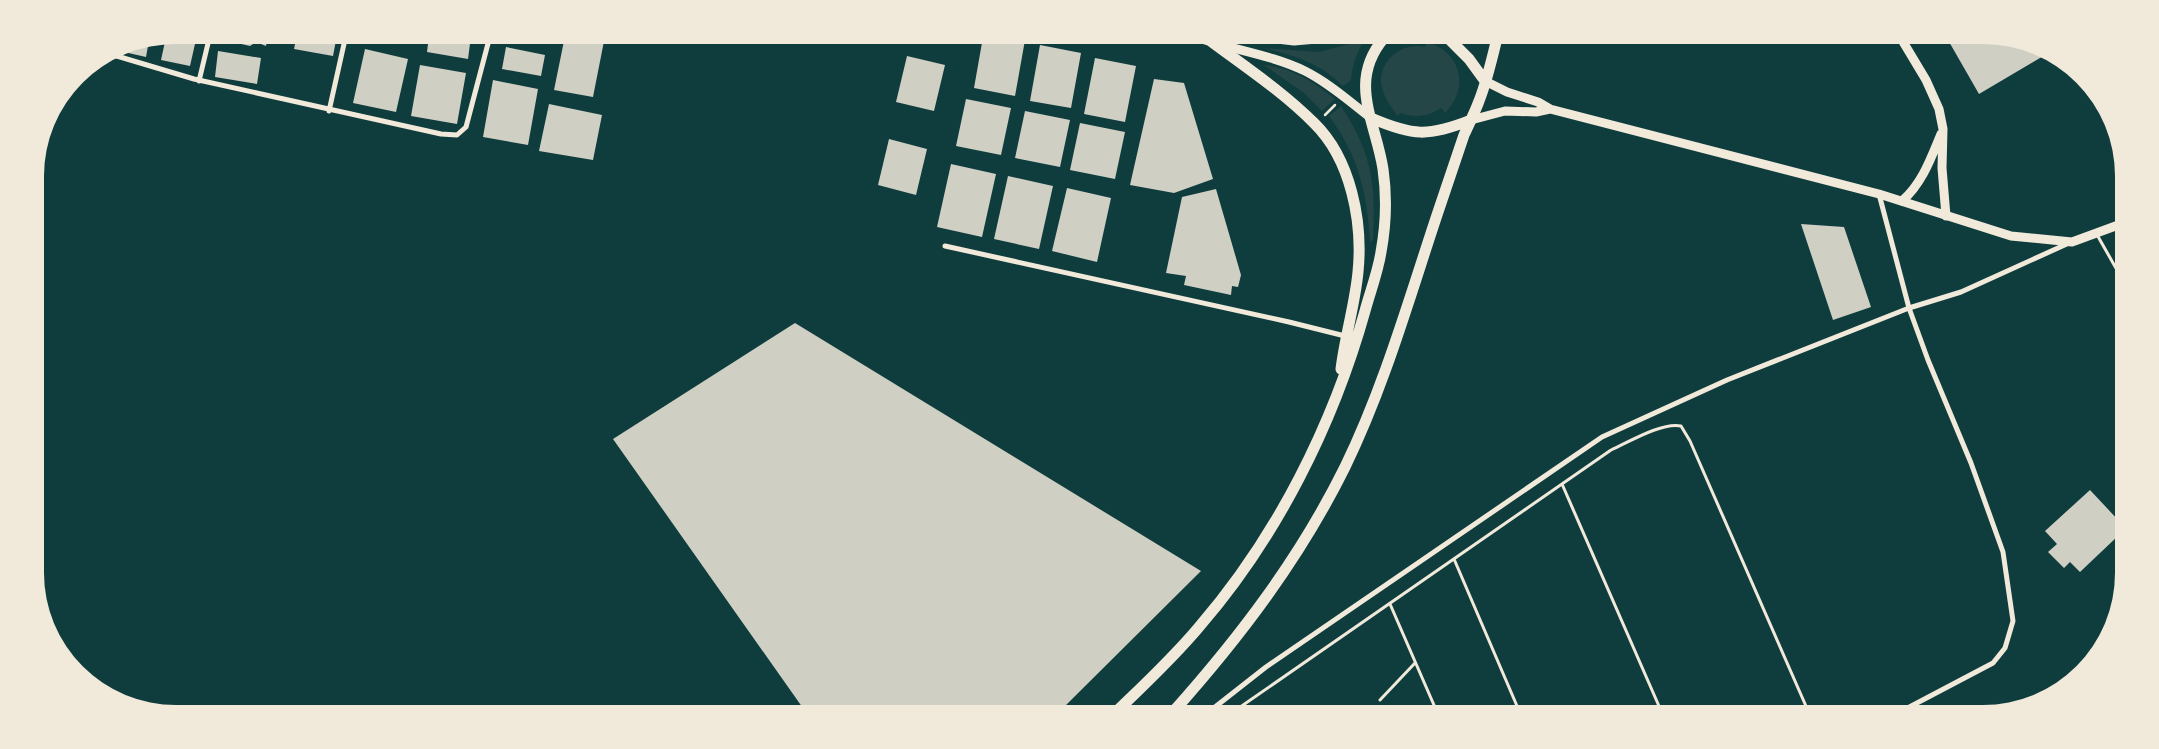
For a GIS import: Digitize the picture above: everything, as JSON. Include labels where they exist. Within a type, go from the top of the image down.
[{"type":"highway","points":[[1215,44],[1315,123],[1330,143],[1342,166],[1355,213],[1359,245],[1358,272],[1345,336],[1338,395]]},
{"type":"highway","points":[[1123,705],[1201,626],[1239,577],[1283,508],[1338,395],[1374,280],[1381,254],[1385,227],[1386,196],[1383,167],[1365,98],[1366,75],[1371,59],[1380,44]]},
{"type":"highway","points":[[1454,44],[1469,59],[1486,81]]},
{"type":"highway","points":[[1179,705],[1249,622],[1316,521],[1345,466],[1366,418],[1392,349],[1486,81],[1495,44]]},
{"type":"highway","points":[[1371,118],[1412,132],[1425,133],[1438,132],[1471,120]]},
{"type":"main road","points":[[1219,44],[1277,60],[1306,72],[1326,83],[1371,118]]},
{"type":"main road","points":[[1904,44],[1926,80],[1939,110],[1943,129],[1942,168],[1946,216]]},
{"type":"main road","points":[[1486,81],[1507,92],[1538,102],[1550,109],[1878,194],[2012,236],[2072,242],[2115,226]]},
{"type":"main road","points":[[1471,120],[1505,112],[1536,112],[1550,109]]},
{"type":"main road","points":[[1902,201],[1908,196],[1927,168],[1943,129]]},
{"type":"street","points":[[199,81],[208,44]]},
{"type":"street","points":[[329,111],[344,44]]},
{"type":"street","points":[[119,57],[199,81],[329,111],[441,134],[458,135],[466,128],[488,44]]},
{"type":"street","points":[[1878,194],[1909,308],[1931,369],[1971,463],[2003,552],[2014,621],[2006,648],[1993,663],[1915,705]]},
{"type":"street","points":[[1218,705],[1266,667],[1602,437],[1727,380],[1909,308],[1961,292],[2072,242]]},
{"type":"street","points":[[945,246],[1345,336]]},
{"type":"lane","points":[[2096,233],[2115,266]]},
{"type":"lane","points":[[1243,705],[1611,450],[1664,427],[1675,425],[1681,426],[1805,705]]},
{"type":"lane","points":[[1562,484],[1659,705]]},
{"type":"lane","points":[[1454,559],[1517,705]]},
{"type":"lane","points":[[1390,604],[1434,705]]},
{"type":"lane","points":[[1380,700],[1416,663]]},
{"type":"shaded area","points":[[1349,44],[1362,44],[1355,59],[1351,80],[1343,86],[1325,71],[1306,61],[1263,48],[1319,52]]},
{"type":"shaded area","points":[[1426,44],[1432,44],[1439,47],[1454,62],[1458,72],[1458,92],[1453,103],[1445,113],[1441,108],[1426,115],[1411,116],[1400,113],[1398,116],[1383,91],[1381,81],[1385,65],[1389,59],[1402,49],[1417,46],[1425,47]]},
{"type":"shaded area","points":[[1264,65],[1284,69],[1302,77],[1335,99],[1322,111],[1304,93]]},
{"type":"shaded area","points":[[1341,106],[1360,139],[1370,170],[1374,220],[1373,240],[1370,242],[1367,207],[1360,176],[1348,146],[1329,116]]},
{"type":"building","points":[[195,44],[190,66],[161,60],[164,45]]},
{"type":"building","points":[[295,44],[335,44],[333,56],[294,49]]},
{"type":"building","points":[[428,44],[470,44],[468,59],[427,52]]},
{"type":"building","points":[[563,44],[603,44],[593,97],[554,90]]},
{"type":"building","points":[[982,44],[1024,44],[1015,96],[974,88]]},
{"type":"building","points":[[1950,44],[2000,45],[2017,48],[2041,57],[1979,94]]},
{"type":"building","points":[[1040,45],[1081,53],[1071,108],[1030,101]]},
{"type":"building","points":[[148,47],[146,57],[128,53]]},
{"type":"building","points":[[506,47],[545,55],[541,76],[502,69]]},
{"type":"building","points":[[365,49],[408,59],[396,112],[353,103]]},
{"type":"building","points":[[218,51],[261,58],[257,84],[215,77]]},
{"type":"building","points":[[907,56],[945,65],[934,111],[896,102]]},
{"type":"building","points":[[1095,58],[1136,66],[1125,122],[1084,114]]},
{"type":"building","points":[[420,65],[466,73],[457,124],[411,116]]},
{"type":"building","points":[[1154,79],[1184,83],[1213,179],[1174,193],[1130,185]]},
{"type":"building","points":[[493,80],[538,89],[528,145],[483,137]]},
{"type":"building","points":[[966,99],[1011,108],[1001,155],[956,146]]},
{"type":"building","points":[[549,104],[602,115],[593,160],[539,151]]},
{"type":"building","points":[[1025,111],[1070,120],[1060,167],[1015,158]]},
{"type":"building","points":[[1080,123],[1125,132],[1115,179],[1070,170]]},
{"type":"building","points":[[889,139],[927,149],[916,195],[878,185]]},
{"type":"building","points":[[951,164],[996,174],[982,237],[937,227]]},
{"type":"building","points":[[1008,176],[1053,186],[1039,249],[994,239]]},
{"type":"building","points":[[1067,188],[1111,198],[1097,262],[1052,251]]},
{"type":"building","points":[[1216,189],[1241,275],[1238,287],[1232,286],[1231,295],[1184,285],[1186,276],[1166,273],[1182,197]]},
{"type":"building","points":[[1801,224],[1844,227],[1871,307],[1833,320]]},
{"type":"building","points":[[795,323],[1201,571],[1066,705],[801,705],[613,439]]},
{"type":"building","points":[[2090,490],[2115,517],[2115,539],[2080,572],[2070,562],[2064,568],[2048,552],[2057,544],[2045,531]]}]
